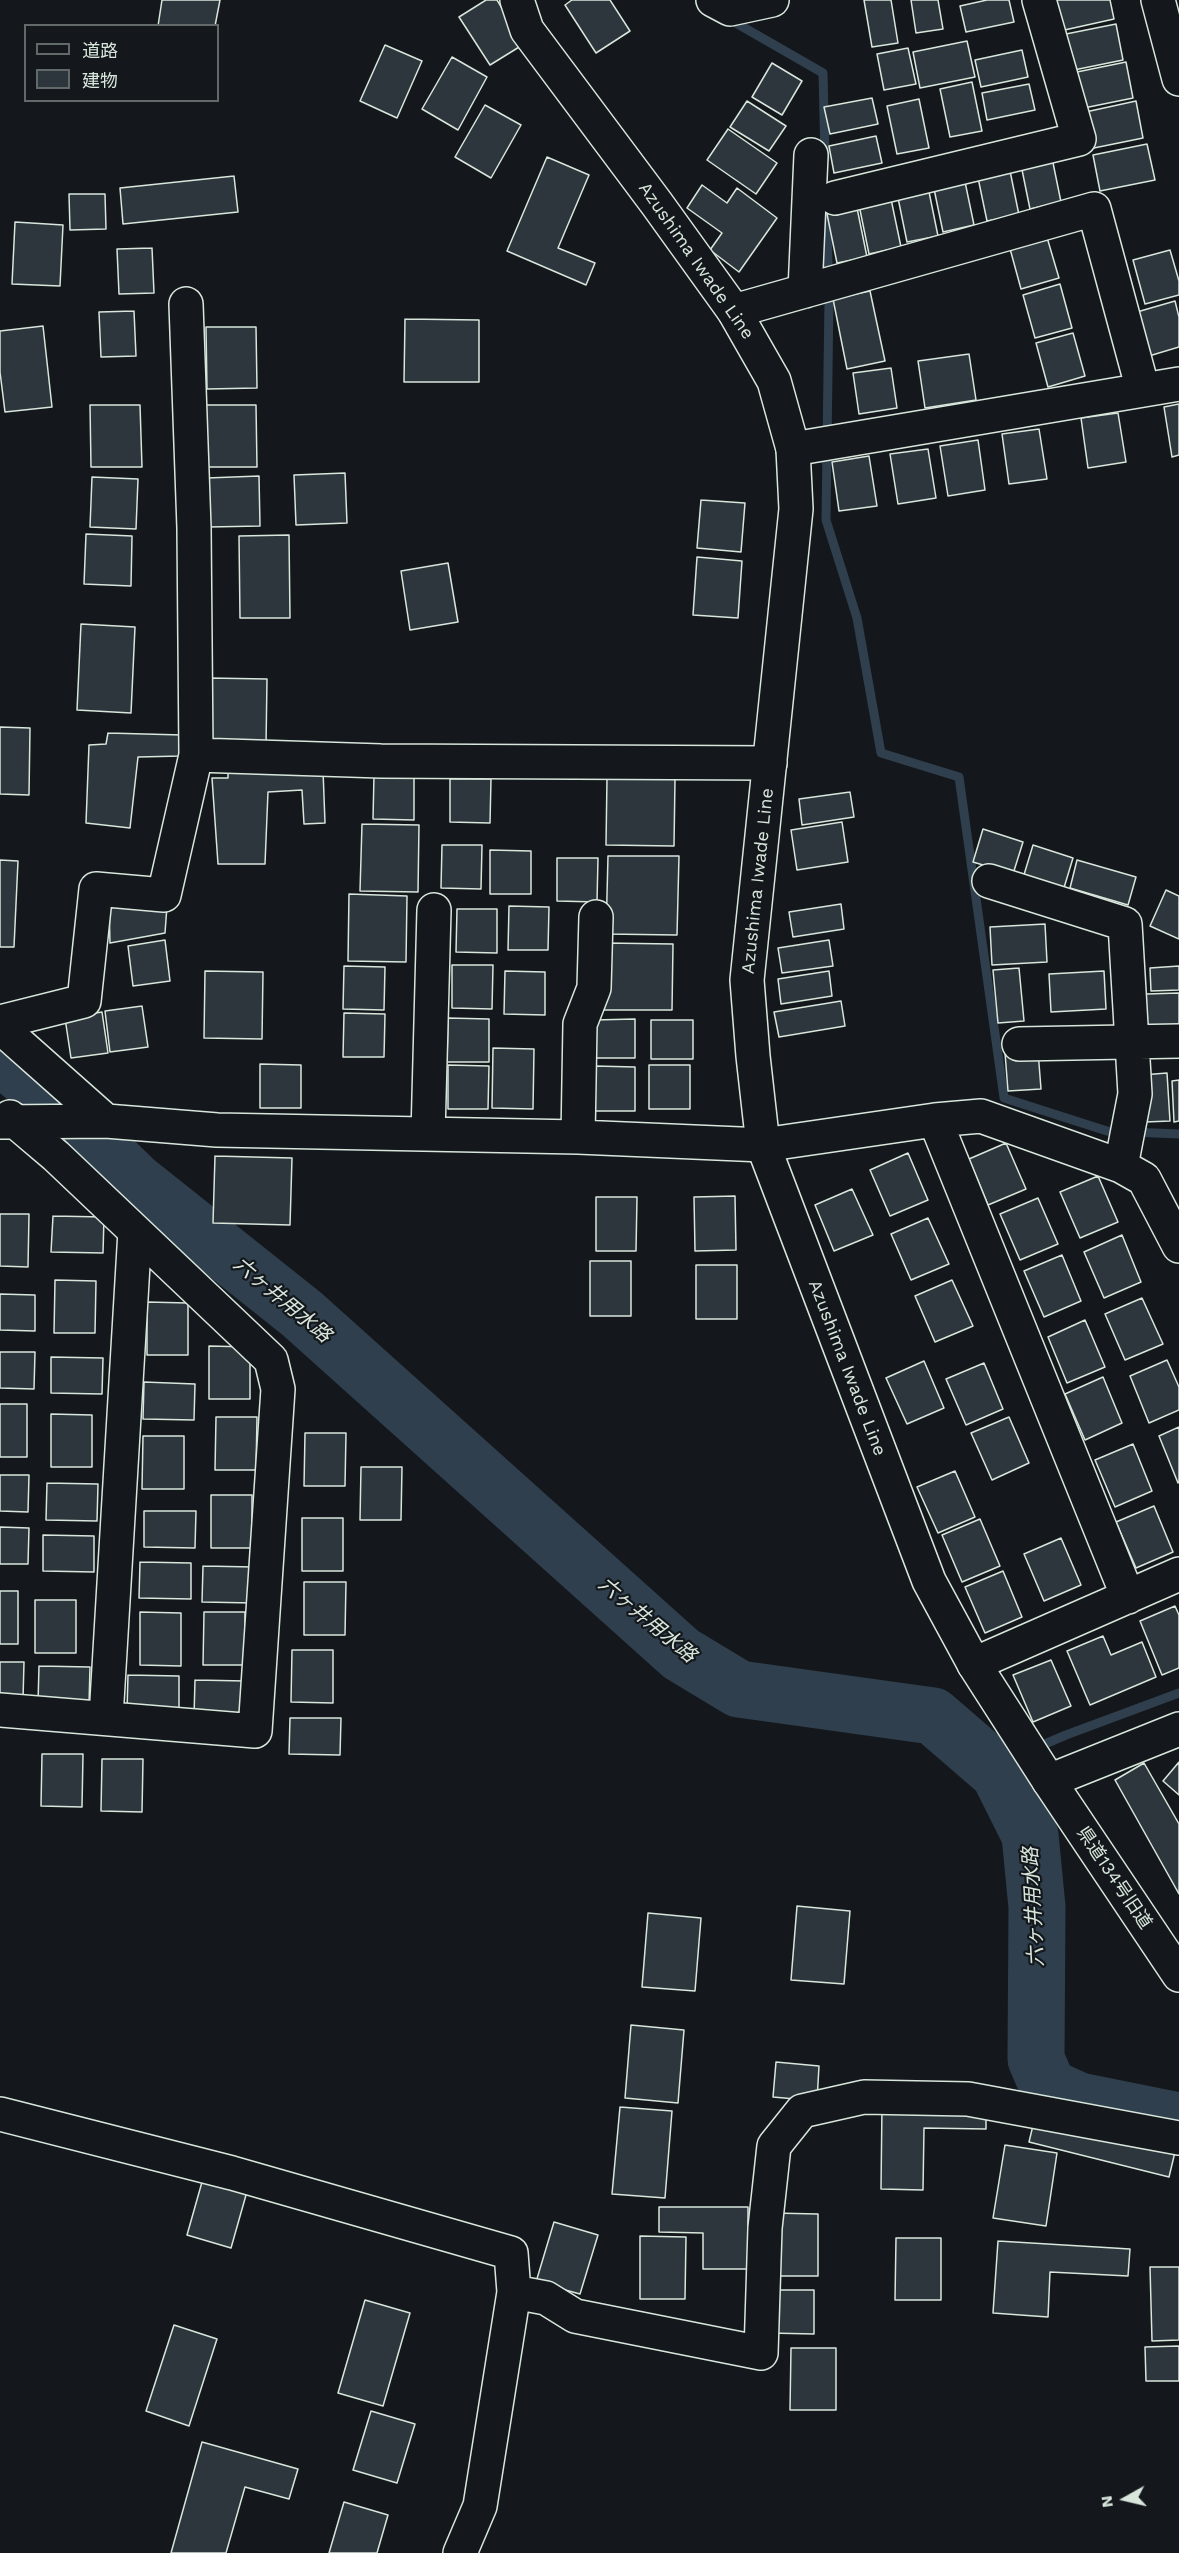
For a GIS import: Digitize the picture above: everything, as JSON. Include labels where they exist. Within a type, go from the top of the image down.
[{"type":"street","name":"Azushima Iwade Line","points":[[517,0],[527,30],[734,311],[774,381],[803,447],[747,980],[763,1145],[929,1581],[974,1664],[1049,1781]]},
{"type":"street","points":[[713,0],[730,9],[772,0]]},
{"type":"street","points":[[835,198],[1079,139],[1039,0]]},
{"type":"street","points":[[1158,0],[1179,79]]},
{"type":"street","points":[[811,155],[822,286]]},
{"type":"street","points":[[734,311],[1094,209],[1143,390]]},
{"type":"street","points":[[0,1022],[84,1001],[96,889],[164,895],[196,755],[194,528],[186,304]]},
{"type":"street","points":[[803,447],[1179,384]]},
{"type":"street","points":[[196,755],[381,761],[770,763]]},
{"type":"street","points":[[989,881],[1125,924],[1135,1094],[1126,1143],[1179,1246]]},
{"type":"street","points":[[428,1134],[434,910]]},
{"type":"street","points":[[578,1137],[580,1024],[594,988],[596,917]]},
{"type":"street","points":[[0,1028],[106,1121]]},
{"type":"street","points":[[1019,1044],[1179,1041]]},
{"type":"street","points":[[6,1118],[106,1121],[217,1130],[578,1137],[763,1145],[935,1120],[981,1116],[1126,1143]]},
{"type":"street","points":[[0,1710],[255,1731],[278,1389],[271,1360],[135,1231],[6,1118]]},
{"type":"street","points":[[935,1120],[1128,1597]]},
{"type":"street","points":[[106,1718],[135,1231]]},
{"type":"street","points":[[974,1664],[1179,1574]]},
{"type":"street","points":[[1049,1781],[1179,1729]]},
{"type":"street","name":"県道134号旧道","points":[[1049,1781],[1179,1975]]},
{"type":"street","points":[[514,2292],[546,2298],[575,2316],[761,2353],[765,2228],[774,2146],[802,2111],[864,2097],[968,2099],[1179,2138]]},
{"type":"street","points":[[0,2114],[232,2173],[512,2253],[514,2292],[480,2506],[460,2553]]},
{"type":"building","points":[[162,0],[220,0],[215,24],[158,24]]},
{"type":"building","points":[[486,0],[497,0],[524,44],[490,65],[459,17]]},
{"type":"building","points":[[572,0],[610,0],[630,31],[596,53],[565,5]]},
{"type":"building","points":[[864,0],[891,0],[898,43],[872,47]]},
{"type":"building","points":[[911,0],[938,0],[943,29],[916,33]]},
{"type":"building","points":[[987,0],[1009,0],[1014,22],[966,32],[960,6]]},
{"type":"building","points":[[1054,0],[1110,0],[1114,19],[1060,31]]},
{"type":"building","points":[[1116,24],[1123,60],[1069,71],[1061,35]]},
{"type":"building","points":[[967,41],[975,77],[920,88],[913,52]]},
{"type":"building","points":[[385,45],[422,61],[397,118],[360,101]]},
{"type":"building","points":[[908,48],[916,84],[884,90],[877,54]]},
{"type":"building","points":[[1022,50],[1028,77],[981,87],[975,60]]},
{"type":"building","points":[[452,57],[487,77],[458,130],[422,109]]},
{"type":"building","points":[[1126,62],[1133,98],[1079,109],[1072,73]]},
{"type":"building","points":[[772,63],[802,81],[782,115],[752,97]]},
{"type":"building","points":[[972,82],[982,131],[950,137],[940,89]]},
{"type":"building","points":[[1029,84],[1035,110],[987,120],[982,93]]},
{"type":"building","points":[[872,98],[878,124],[830,134],[824,107]]},
{"type":"building","points":[[919,99],[929,148],[897,154],[887,106]]},
{"type":"building","points":[[747,101],[786,126],[769,151],[730,127]]},
{"type":"building","points":[[1136,101],[1143,138],[1089,149],[1081,113]]},
{"type":"building","points":[[485,105],[521,125],[491,178],[455,157]]},
{"type":"building","points":[[728,129],[777,163],[756,194],[707,160]]},
{"type":"building","points":[[876,136],[882,163],[834,173],[829,146]]},
{"type":"building","points":[[1147,144],[1155,180],[1100,191],[1093,155]]},
{"type":"building","points":[[1051,153],[1061,202],[1030,209],[1020,160]]},
{"type":"building","points":[[547,157],[589,175],[558,248],[595,263],[586,285],[507,251]]},
{"type":"building","points":[[1009,166],[1019,215],[987,221],[977,173]]},
{"type":"building","points":[[234,176],[238,212],[123,224],[120,188]]},
{"type":"building","points":[[964,177],[974,225],[943,232],[933,184]]},
{"type":"building","points":[[702,185],[727,203],[737,188],[777,218],[739,272],[710,250],[722,233],[687,208]]},
{"type":"building","points":[[928,187],[938,236],[907,242],[897,193]]},
{"type":"building","points":[[69,194],[105,194],[106,229],[70,230]]},
{"type":"building","points":[[891,199],[901,247],[869,254],[859,205]]},
{"type":"building","points":[[857,208],[867,257],[837,263],[827,214]]},
{"type":"building","points":[[15,222],[63,225],[60,286],[12,284]]},
{"type":"building","points":[[1046,234],[1059,278],[1021,289],[1009,245]]},
{"type":"building","points":[[152,248],[154,293],[119,294],[117,249]]},
{"type":"building","points":[[1170,250],[1179,281],[1179,295],[1145,304],[1133,260]]},
{"type":"building","points":[[1060,284],[1072,328],[1035,338],[1023,295]]},
{"type":"building","points":[[870,291],[885,361],[847,369],[833,299]]},
{"type":"building","points":[[1175,301],[1179,317],[1179,347],[1149,356],[1137,312]]},
{"type":"building","points":[[134,311],[136,356],[101,357],[99,312]]},
{"type":"building","points":[[405,319],[479,320],[479,382],[404,382]]},
{"type":"building","points":[[43,326],[52,407],[5,412],[0,372],[0,331]]},
{"type":"building","points":[[206,327],[256,327],[257,388],[207,389]]},
{"type":"building","points":[[1073,333],[1085,376],[1048,387],[1036,343]]},
{"type":"building","points":[[969,354],[976,400],[925,408],[918,361]]},
{"type":"building","points":[[891,368],[897,408],[859,414],[853,373]]},
{"type":"building","points":[[1179,404],[1179,455],[1172,457],[1164,407]]},
{"type":"building","points":[[90,405],[140,405],[142,467],[91,467]]},
{"type":"building","points":[[206,405],[256,405],[257,467],[207,467]]},
{"type":"building","points":[[1118,413],[1126,462],[1088,468],[1081,418]]},
{"type":"building","points":[[1039,429],[1047,479],[1009,484],[1002,434]]},
{"type":"building","points":[[978,440],[985,490],[948,496],[940,446]]},
{"type":"building","points":[[928,449],[936,498],[898,504],[890,454]]},
{"type":"building","points":[[869,456],[877,506],[839,511],[832,462]]},
{"type":"building","points":[[345,473],[347,523],[296,525],[294,475]]},
{"type":"building","points":[[259,476],[260,526],[209,527],[207,478]]},
{"type":"building","points":[[92,477],[138,479],[136,529],[90,527]]},
{"type":"building","points":[[701,500],[745,503],[741,552],[697,548]]},
{"type":"building","points":[[86,534],[132,536],[131,586],[84,584]]},
{"type":"building","points":[[289,535],[290,618],[240,618],[239,536]]},
{"type":"building","points":[[697,557],[742,561],[738,618],[693,615]]},
{"type":"building","points":[[448,563],[458,622],[410,630],[401,571]]},
{"type":"building","points":[[81,624],[135,627],[131,713],[77,710]]},
{"type":"building","points":[[209,678],[267,679],[266,746],[208,745]]},
{"type":"building","points":[[0,727],[30,728],[29,795],[0,794]]},
{"type":"building","points":[[108,733],[182,735],[181,756],[138,757],[130,828],[86,823],[89,745],[106,744]]},
{"type":"building","points":[[228,770],[323,770],[325,823],[304,824],[302,790],[268,792],[265,864],[218,864],[212,778],[228,778]]},
{"type":"building","points":[[374,775],[414,776],[414,820],[373,819]]},
{"type":"building","points":[[607,778],[675,779],[674,846],[606,845]]},
{"type":"building","points":[[450,779],[491,779],[490,823],[450,822]]},
{"type":"building","points":[[850,792],[854,817],[802,825],[799,799]]},
{"type":"building","points":[[842,822],[848,862],[797,870],[791,830]]},
{"type":"building","points":[[362,824],[419,825],[418,892],[360,891]]},
{"type":"building","points":[[983,829],[1023,842],[1013,874],[973,862]]},
{"type":"building","points":[[442,845],[482,845],[481,889],[441,888]]},
{"type":"building","points":[[1033,845],[1073,858],[1063,891],[1023,878]]},
{"type":"building","points":[[490,850],[531,851],[531,894],[490,894]]},
{"type":"building","points":[[608,856],[679,856],[677,935],[606,934]]},
{"type":"building","points":[[557,858],[598,858],[597,902],[557,901]]},
{"type":"building","points":[[0,860],[18,861],[14,947],[0,947]]},
{"type":"building","points":[[1077,860],[1136,877],[1128,905],[1070,888]]},
{"type":"building","points":[[1166,890],[1179,896],[1179,939],[1150,926]]},
{"type":"building","points":[[349,894],[407,896],[406,962],[348,961]]},
{"type":"building","points":[[841,904],[844,929],[793,937],[789,912]]},
{"type":"building","points":[[109,905],[167,906],[165,933],[110,943]]},
{"type":"building","points":[[509,906],[549,907],[548,950],[508,950]]},
{"type":"building","points":[[457,909],[497,909],[497,953],[456,952]]},
{"type":"building","points":[[1045,924],[1047,962],[992,965],[990,927]]},
{"type":"building","points":[[165,940],[170,981],[133,986],[128,946]]},
{"type":"building","points":[[829,940],[833,966],[782,973],[778,948]]},
{"type":"building","points":[[605,943],[673,944],[672,1010],[604,1010]]},
{"type":"building","points":[[452,965],[493,965],[492,1009],[452,1008]]},
{"type":"building","points":[[344,966],[385,967],[384,1010],[343,1009]]},
{"type":"building","points":[[1179,966],[1179,990],[1151,991],[1150,968]]},
{"type":"building","points":[[1019,968],[1024,1021],[998,1023],[993,970]]},
{"type":"building","points":[[205,971],[263,972],[262,1039],[204,1038]]},
{"type":"building","points":[[505,971],[545,972],[545,1015],[504,1014]]},
{"type":"building","points":[[829,971],[832,996],[781,1004],[778,979]]},
{"type":"building","points":[[1104,971],[1106,1009],[1051,1012],[1049,974]]},
{"type":"building","points":[[1179,993],[1179,1028],[1147,1029],[1146,994]]},
{"type":"building","points":[[841,1001],[845,1026],[779,1037],[774,1012]]},
{"type":"building","points":[[142,1006],[148,1047],[110,1052],[105,1011]]},
{"type":"building","points":[[102,1012],[108,1053],[71,1058],[65,1018]]},
{"type":"building","points":[[344,1013],[385,1014],[384,1057],[343,1057]]},
{"type":"building","points":[[448,1018],[489,1019],[489,1062],[447,1062]]},
{"type":"building","points":[[635,1019],[635,1058],[594,1058],[594,1020]]},
{"type":"building","points":[[651,1020],[693,1020],[693,1059],[651,1059]]},
{"type":"building","points":[[493,1048],[534,1049],[533,1109],[492,1108]]},
{"type":"building","points":[[1038,1051],[1041,1089],[1008,1091],[1005,1053]]},
{"type":"building","points":[[260,1064],[301,1065],[301,1108],[260,1108]]},
{"type":"building","points":[[448,1065],[489,1066],[488,1109],[448,1109]]},
{"type":"building","points":[[649,1065],[690,1065],[690,1109],[649,1109]]},
{"type":"building","points":[[594,1066],[635,1067],[635,1111],[594,1111]]},
{"type":"building","points":[[1167,1073],[1170,1121],[1145,1122],[1142,1075]]},
{"type":"building","points":[[1179,1080],[1179,1121],[1174,1122],[1172,1081]]},
{"type":"building","points":[[1006,1143],[1026,1189],[988,1205],[969,1159]]},
{"type":"building","points":[[908,1153],[928,1200],[890,1216],[870,1170]]},
{"type":"building","points":[[215,1156],[292,1158],[290,1225],[213,1223]]},
{"type":"building","points":[[1098,1176],[1118,1222],[1080,1238],[1060,1192]]},
{"type":"building","points":[[852,1189],[873,1235],[834,1251],[815,1205]]},
{"type":"building","points":[[735,1196],[736,1250],[695,1251],[694,1197]]},
{"type":"building","points":[[596,1197],[637,1197],[636,1251],[596,1251]]},
{"type":"building","points":[[1038,1198],[1058,1244],[1020,1260],[1000,1214]]},
{"type":"building","points":[[0,1214],[29,1214],[28,1267],[0,1266]]},
{"type":"building","points":[[53,1216],[104,1217],[103,1253],[51,1252]]},
{"type":"building","points":[[928,1218],[949,1264],[911,1280],[891,1234]]},
{"type":"building","points":[[1122,1235],[1141,1282],[1104,1298],[1084,1252]]},
{"type":"building","points":[[1062,1255],[1081,1301],[1044,1317],[1024,1271]]},
{"type":"building","points":[[590,1261],[631,1261],[631,1316],[590,1316]]},
{"type":"building","points":[[696,1265],[737,1265],[737,1319],[696,1319]]},
{"type":"building","points":[[55,1280],[96,1281],[95,1333],[54,1333]]},
{"type":"building","points":[[952,1280],[973,1326],[935,1342],[915,1296]]},
{"type":"building","points":[[0,1294],[35,1295],[35,1331],[0,1330]]},
{"type":"building","points":[[1142,1298],[1163,1344],[1125,1360],[1105,1314]]},
{"type":"building","points":[[147,1302],[188,1303],[188,1355],[147,1355]]},
{"type":"building","points":[[1085,1320],[1105,1367],[1067,1383],[1048,1337]]},
{"type":"building","points":[[209,1346],[250,1347],[250,1399],[209,1399]]},
{"type":"building","points":[[0,1352],[35,1352],[34,1389],[0,1388]]},
{"type":"building","points":[[51,1357],[103,1358],[102,1394],[51,1393]]},
{"type":"building","points":[[1167,1360],[1179,1387],[1179,1410],[1149,1423],[1130,1376]]},
{"type":"building","points":[[924,1361],[944,1408],[907,1424],[886,1378]]},
{"type":"building","points":[[984,1363],[1003,1409],[966,1425],[946,1379]]},
{"type":"building","points":[[1103,1377],[1122,1423],[1085,1440],[1065,1394]]},
{"type":"building","points":[[144,1382],[195,1384],[194,1420],[143,1419]]},
{"type":"building","points":[[0,1404],[27,1404],[27,1457],[0,1457]]},
{"type":"building","points":[[51,1414],[92,1415],[92,1467],[51,1467]]},
{"type":"building","points":[[216,1417],[257,1417],[256,1470],[215,1470]]},
{"type":"building","points":[[1009,1417],[1029,1463],[992,1480],[971,1433]]},
{"type":"building","points":[[1179,1427],[1179,1482],[1178,1483],[1159,1436]]},
{"type":"building","points":[[305,1433],[346,1433],[345,1486],[304,1486]]},
{"type":"building","points":[[143,1436],[184,1436],[184,1489],[142,1489]]},
{"type":"building","points":[[1133,1444],[1152,1491],[1115,1507],[1095,1460]]},
{"type":"building","points":[[361,1467],[402,1467],[401,1520],[360,1520]]},
{"type":"building","points":[[955,1471],[975,1517],[938,1533],[917,1487]]},
{"type":"building","points":[[0,1475],[29,1475],[28,1512],[0,1511]]},
{"type":"building","points":[[47,1483],[98,1484],[97,1521],[46,1520]]},
{"type":"building","points":[[211,1495],[252,1495],[252,1548],[211,1548]]},
{"type":"building","points":[[1154,1506],[1173,1552],[1136,1568],[1116,1522]]},
{"type":"building","points":[[144,1511],[196,1511],[195,1548],[144,1547]]},
{"type":"building","points":[[302,1518],[343,1518],[343,1571],[302,1571]]},
{"type":"building","points":[[980,1519],[1000,1566],[962,1582],[942,1535]]},
{"type":"building","points":[[0,1527],[29,1528],[28,1564],[0,1564]]},
{"type":"building","points":[[43,1535],[94,1536],[94,1572],[43,1571]]},
{"type":"building","points":[[1061,1538],[1081,1585],[1044,1601],[1024,1554]]},
{"type":"building","points":[[140,1562],[191,1563],[191,1599],[139,1598]]},
{"type":"building","points":[[203,1566],[254,1567],[253,1603],[202,1602]]},
{"type":"building","points":[[1003,1571],[1022,1617],[985,1633],[965,1587]]},
{"type":"building","points":[[304,1582],[346,1582],[345,1635],[304,1635]]},
{"type":"building","points":[[0,1591],[18,1591],[18,1644],[0,1644]]},
{"type":"building","points":[[35,1600],[76,1600],[76,1653],[35,1653]]},
{"type":"building","points":[[1175,1606],[1179,1615],[1179,1668],[1162,1675],[1140,1621]]},
{"type":"building","points":[[140,1612],[181,1613],[181,1666],[140,1665]]},
{"type":"building","points":[[204,1612],[245,1612],[245,1665],[203,1665]]},
{"type":"building","points":[[1103,1636],[1111,1655],[1142,1642],[1156,1677],[1090,1705],[1067,1651]]},
{"type":"building","points":[[292,1650],[333,1650],[333,1703],[291,1702]]},
{"type":"building","points":[[1051,1660],[1071,1706],[1033,1722],[1013,1675]]},
{"type":"building","points":[[0,1662],[24,1662],[23,1699],[0,1698]]},
{"type":"building","points":[[39,1666],[90,1667],[89,1704],[38,1703]]},
{"type":"building","points":[[128,1675],[179,1676],[179,1712],[127,1711]]},
{"type":"building","points":[[195,1680],[246,1681],[245,1717],[194,1716]]},
{"type":"building","points":[[290,1718],[341,1718],[340,1755],[289,1754]]},
{"type":"building","points":[[42,1754],[83,1754],[82,1807],[41,1806]]},
{"type":"building","points":[[102,1759],[143,1759],[142,1812],[101,1811]]},
{"type":"building","points":[[1179,1762],[1179,1795],[1163,1781]]},
{"type":"building","points":[[1144,1763],[1179,1824],[1179,1894],[1115,1780]]},
{"type":"building","points":[[797,1906],[850,1911],[844,1984],[791,1980]]},
{"type":"building","points":[[648,1913],[701,1918],[695,1991],[642,1987]]},
{"type":"building","points":[[631,2025],[684,2030],[678,2103],[625,2098]]},
{"type":"building","points":[[776,2062],[819,2066],[817,2101],[773,2097]]},
{"type":"building","points":[[882,2105],[986,2106],[986,2129],[924,2128],[923,2190],[881,2189]]},
{"type":"building","points":[[620,2107],[672,2111],[665,2198],[612,2194]]},
{"type":"building","points":[[1035,2117],[1175,2152],[1169,2177],[1029,2142]]},
{"type":"building","points":[[1005,2145],[1057,2153],[1046,2226],[993,2218]]},
{"type":"building","points":[[204,2175],[248,2188],[231,2248],[187,2235]]},
{"type":"building","points":[[659,2207],[748,2207],[748,2269],[703,2269],[703,2233],[659,2232]]},
{"type":"building","points":[[773,2213],[818,2214],[818,2276],[772,2276]]},
{"type":"building","points":[[554,2222],[598,2235],[580,2294],[536,2282]]},
{"type":"building","points":[[640,2236],[686,2237],[685,2299],[640,2299]]},
{"type":"building","points":[[896,2238],[941,2238],[941,2300],[895,2300]]},
{"type":"building","points":[[998,2241],[1130,2249],[1128,2276],[1050,2272],[1048,2317],[993,2313]]},
{"type":"building","points":[[1150,2267],[1179,2267],[1179,2340],[1152,2341]]},
{"type":"building","points":[[769,2290],[814,2290],[814,2334],[769,2333]]},
{"type":"building","points":[[365,2300],[410,2313],[383,2406],[338,2393]]},
{"type":"building","points":[[174,2325],[217,2339],[189,2426],[146,2411]]},
{"type":"building","points":[[1179,2346],[1179,2381],[1146,2381],[1145,2347]]},
{"type":"building","points":[[791,2348],[836,2348],[836,2410],[790,2410]]},
{"type":"building","points":[[371,2411],[415,2424],[397,2483],[353,2470]]},
{"type":"building","points":[[202,2442],[298,2469],[289,2499],[245,2487],[226,2553],[171,2553]]},
{"type":"building","points":[[344,2502],[388,2515],[377,2553],[329,2553]]},
{"type":"waterway","points":[[729,19],[823,73],[825,159]]},
{"type":"waterway","points":[[826,199],[829,297],[826,520],[857,618],[881,753],[959,777],[1004,1098],[1107,1131],[1179,1134]]},
{"type":"waterway","name":"六ヶ井用水路","points":[[0,1056],[43,1092],[135,1181],[302,1314],[681,1654],[739,1689],[933,1716],[999,1773],[1030,1835],[1037,1907],[1036,2059],[1048,2087],[1079,2101],[1179,2121]]},
{"type":"waterway","points":[[991,1767],[1066,1735],[1179,1693]]}]
